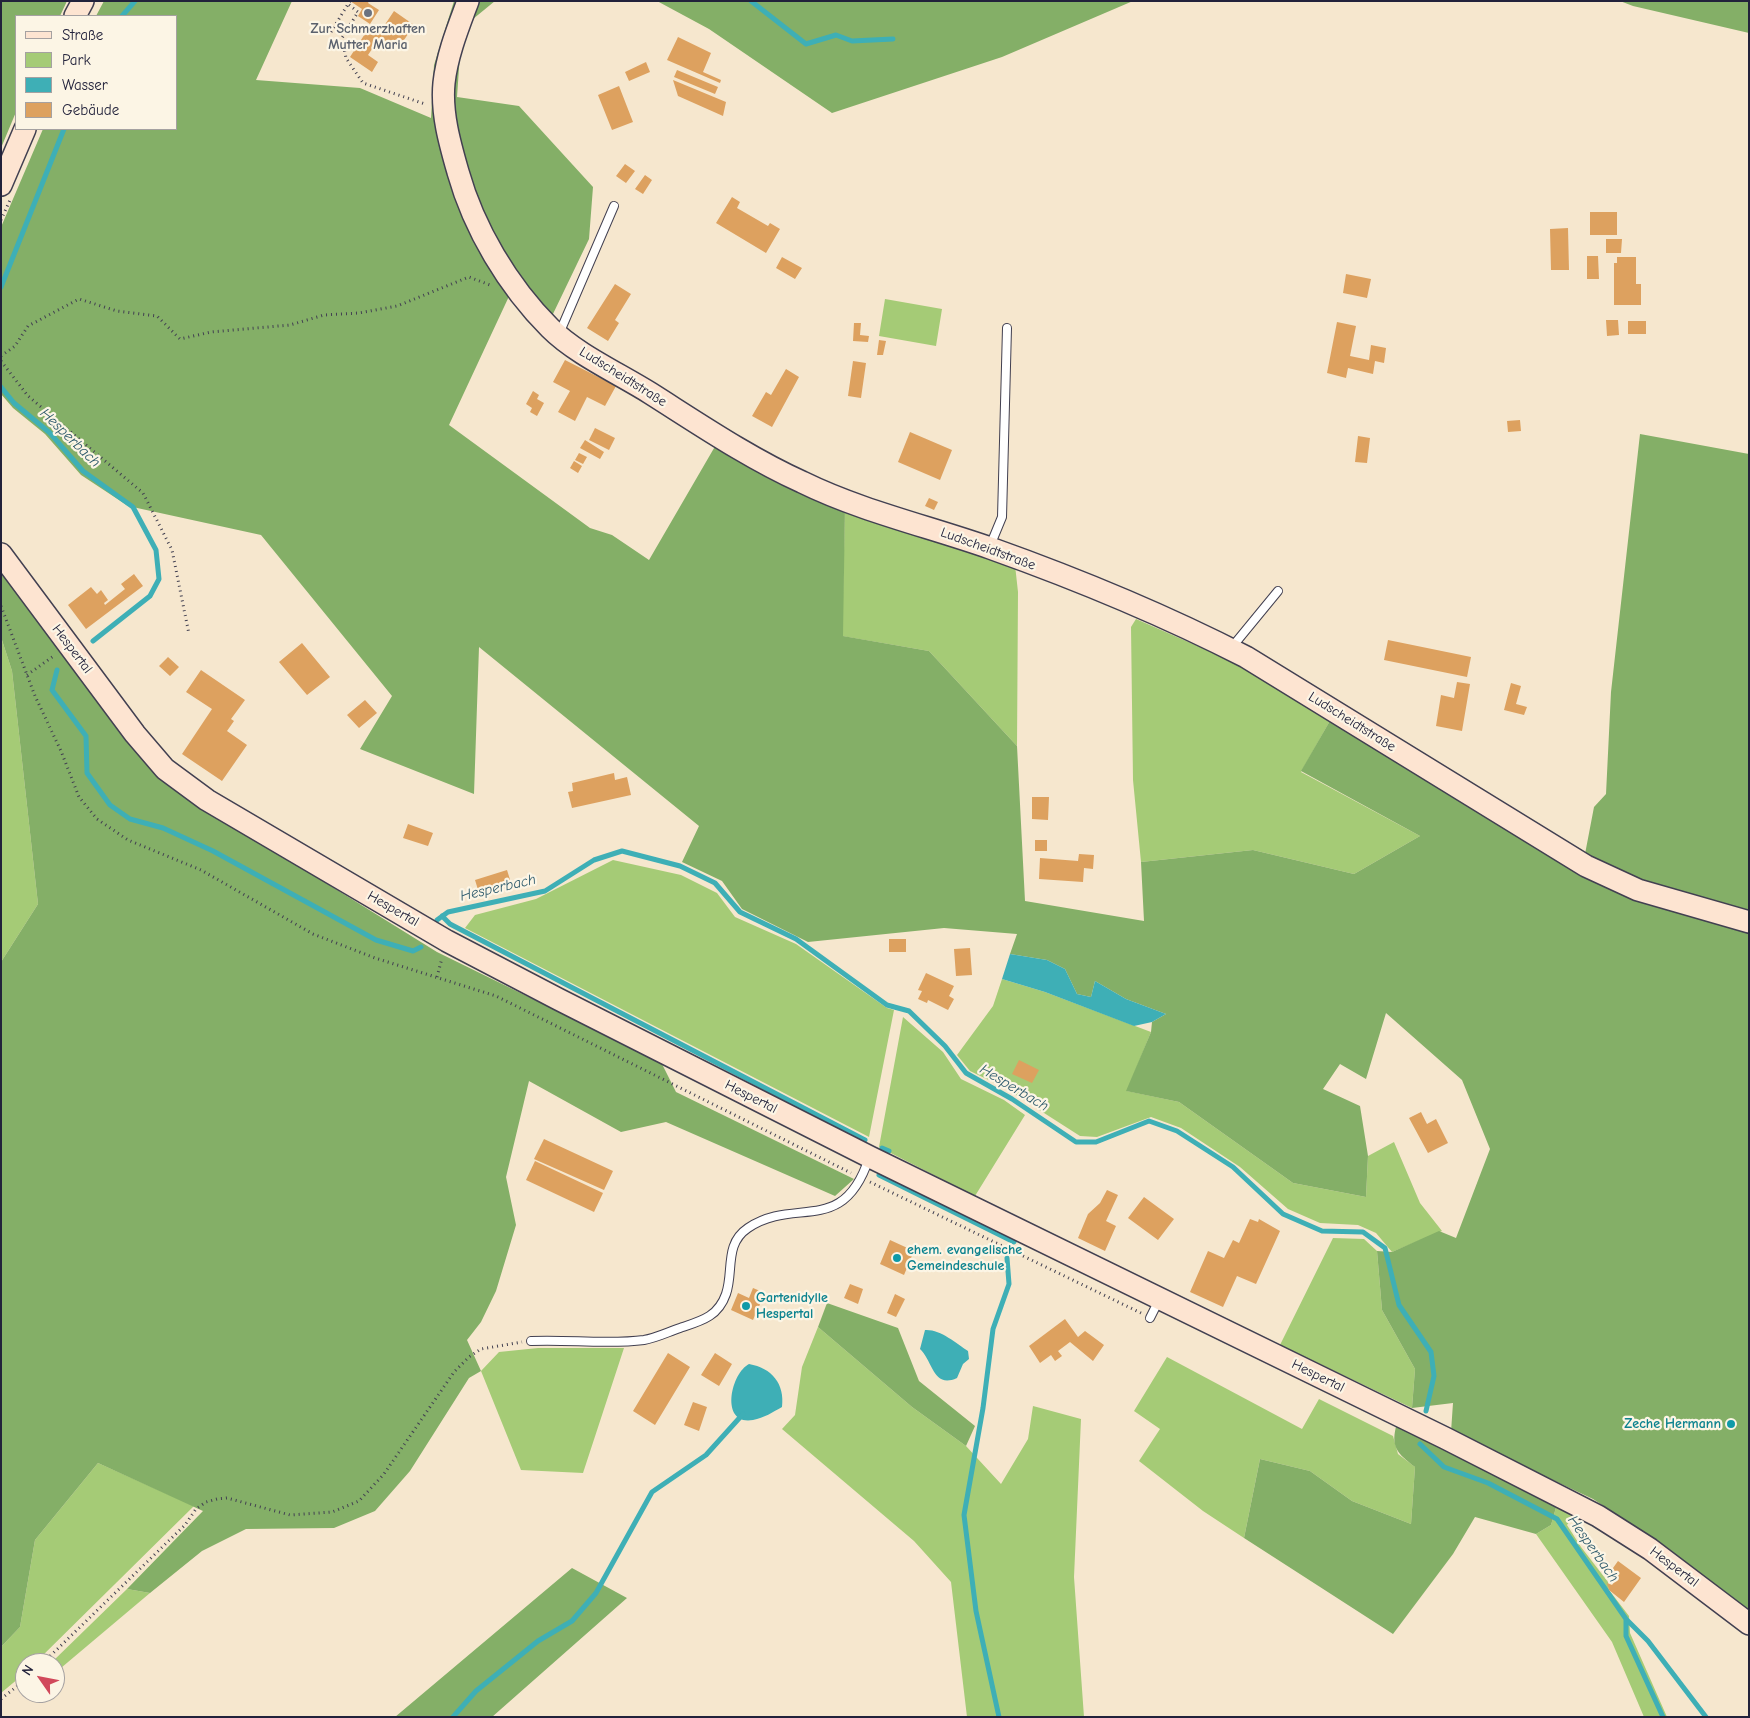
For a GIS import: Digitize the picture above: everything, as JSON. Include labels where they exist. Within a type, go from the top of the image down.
[{"type":"main road","points":[[76,15],[83,1]]},
{"type":"main road","name":"Ludscheidtstraße","points":[[468,1],[449,54],[444,84],[445,110],[451,147],[466,199],[487,242],[525,298],[558,336],[710,430],[800,482],[837,497],[989,548],[1074,580],[1231,649],[1586,866],[1638,890],[1749,922]]},
{"type":"main road","points":[[1,185],[25,130]]},
{"type":"main road","name":"Hespertal","points":[[1,554],[135,734],[165,769],[207,800],[447,941],[870,1156],[1598,1516],[1650,1549],[1749,1624]]},
{"type":"lane","points":[[558,336],[614,206]]},
{"type":"lane","points":[[989,548],[1002,517],[1006,328]]},
{"type":"lane","points":[[1231,649],[1278,591]]},
{"type":"lane","points":[[531,1341],[619,1342],[646,1339],[709,1318],[718,1310],[726,1293],[731,1253],[737,1240],[747,1229],[765,1220],[820,1211],[852,1194],[862,1178],[870,1156]]},
{"type":"lane","points":[[1150,1318],[1160,1298]]},
{"type":"path","points":[[331,32],[349,3],[358,12],[342,38],[346,58],[362,83],[420,102]]},
{"type":"path","points":[[1,356],[15,346],[28,326],[79,299],[117,311],[157,316],[180,339],[211,332],[290,325],[324,315],[359,313],[397,306],[469,277],[493,286]]},
{"type":"path","points":[[1,361],[28,396],[143,494],[172,550],[188,634]]},
{"type":"path","points":[[1,606],[27,675],[62,751],[79,797],[97,819],[128,840],[202,870],[313,934],[375,958],[496,996],[862,1178],[1150,1318]]},
{"type":"path","points":[[27,675],[69,645]]},
{"type":"path","points":[[54,1653],[185,1525],[196,1509],[206,1502],[227,1498],[290,1515],[332,1512],[359,1501],[384,1474],[454,1372],[469,1357],[481,1349],[531,1341]]},
{"type":"path","points":[[1,1699],[15,1688]]},
{"type":"green space","points":[[1,1],[67,1],[60,15],[15,15],[15,114],[1,148]]},
{"type":"green space","points":[[104,1],[292,1],[256,80],[360,88],[431,118],[434,65],[454,1],[495,1],[473,19],[460,54],[457,97],[519,106],[593,187],[589,239],[552,316],[518,277],[449,425],[590,528],[612,535],[649,560],[717,443],[845,508],[843,636],[929,651],[1017,746],[1025,901],[1144,921],[1141,862],[1253,850],[1354,874],[1420,836],[1301,771],[1331,719],[1581,875],[1594,807],[1606,794],[1611,692],[1640,434],[1749,454],[1749,1611],[1665,1546],[1593,1499],[1451,1432],[1453,1403],[1412,1408],[1415,1369],[1382,1310],[1377,1251],[1392,1252],[1439,1231],[1456,1238],[1490,1149],[1462,1080],[1386,1013],[1366,1079],[1340,1064],[1323,1089],[1360,1106],[1368,1156],[1366,1197],[1293,1183],[1179,1102],[1126,1091],[1151,1032],[1152,1022],[1166,1014],[1126,999],[1095,981],[1091,997],[1077,994],[1065,969],[1047,960],[1010,954],[1017,934],[944,928],[808,942],[742,909],[722,881],[682,862],[699,826],[479,647],[474,794],[360,749],[392,696],[261,535],[128,506],[81,475],[45,434],[13,408],[1,394],[1,227],[43,130],[178,130],[178,15],[97,15]]},
{"type":"green space","points":[[657,1],[1133,1],[1002,57],[832,113],[709,29]]},
{"type":"green space","points":[[1620,1],[1749,1],[1749,33],[1633,6]]},
{"type":"green space","points":[[885,299],[942,309],[936,346],[879,336]]},
{"type":"green space","points":[[845,508],[1015,565],[1018,592],[1017,746],[929,651],[842,636]]},
{"type":"green space","points":[[1,571],[125,740],[168,785],[437,952],[661,1062],[676,1092],[854,1179],[835,1196],[666,1122],[621,1132],[529,1081],[506,1177],[516,1225],[496,1291],[481,1322],[467,1340],[481,1371],[469,1378],[410,1471],[375,1511],[334,1528],[246,1529],[202,1551],[150,1593],[127,1589],[203,1511],[98,1463],[35,1540],[20,1627],[1,1647],[1,962],[38,904],[12,671],[1,637]]},
{"type":"green space","points":[[1136,619],[1227,659],[1331,719],[1301,772],[1420,836],[1354,874],[1253,850],[1141,862],[1133,780],[1131,627]]},
{"type":"green space","points":[[1,637],[12,671],[38,904],[1,962]]},
{"type":"green space","points":[[613,860],[681,875],[717,893],[735,917],[796,944],[887,1008],[894,1010],[869,1137],[465,928],[475,915],[536,899]]},
{"type":"green space","points":[[1002,979],[1045,992],[1151,1032],[1127,1091],[1179,1102],[1293,1183],[1366,1197],[1368,1156],[1394,1142],[1420,1203],[1442,1231],[1392,1252],[1376,1233],[1358,1225],[1320,1223],[1288,1209],[1240,1167],[1181,1128],[1151,1117],[1097,1137],[1080,1136],[1005,1088],[970,1071],[957,1055],[993,1006]]},
{"type":"green space","points":[[903,1017],[943,1052],[961,1079],[1004,1100],[1025,1115],[975,1196],[879,1147]]},
{"type":"green space","points":[[1333,1238],[1364,1239],[1377,1251],[1382,1310],[1415,1369],[1412,1408],[1280,1345]]},
{"type":"green space","points":[[827,1303],[898,1328],[919,1381],[975,1426],[966,1446],[912,1407],[818,1327]]},
{"type":"green space","points":[[818,1327],[912,1407],[966,1446],[1001,1484],[1028,1439],[1033,1406],[1081,1419],[1074,1577],[1084,1717],[967,1717],[951,1582],[914,1541],[782,1429],[795,1415],[802,1367]]},
{"type":"green space","points":[[538,1348],[624,1348],[583,1473],[521,1470],[481,1371],[499,1352]]},
{"type":"green space","points":[[1167,1357],[1302,1429],[1319,1399],[1393,1436],[1398,1454],[1415,1467],[1411,1524],[1352,1501],[1310,1471],[1260,1459],[1244,1538],[1203,1511],[1139,1461],[1160,1429],[1134,1411]]},
{"type":"green space","points":[[1397,1423],[1557,1504],[1551,1525],[1536,1534],[1475,1517],[1453,1554],[1393,1634],[1244,1538],[1260,1459],[1310,1471],[1352,1501],[1411,1524],[1415,1467],[1397,1449],[1394,1438]]},
{"type":"green space","points":[[98,1463],[194,1506],[45,1653],[15,1653],[15,1681],[1,1693],[1,1647],[20,1627],[35,1540]]},
{"type":"green space","points":[[1557,1504],[1574,1515],[1567,1525],[1608,1582],[1609,1590],[1629,1616],[1630,1633],[1667,1717],[1644,1717],[1612,1642],[1536,1534],[1551,1525]]},
{"type":"green space","points":[[572,1568],[627,1598],[492,1717],[395,1717]]},
{"type":"green space","points":[[127,1589],[150,1593],[65,1665],[65,1653],[61,1653]]},
{"type":"water","points":[[1010,954],[1047,960],[1065,969],[1077,994],[1091,997],[1095,981],[1126,999],[1166,1014],[1152,1022],[1134,1026],[1045,992],[1002,979]]},
{"type":"water","points":[[925,1330],[942,1334],[968,1351],[969,1359],[963,1364],[957,1378],[943,1380],[934,1372],[920,1349]]},
{"type":"water","points":[[749,1364],[764,1369],[775,1378],[781,1391],[782,1407],[753,1420],[743,1420],[736,1415],[732,1408],[733,1388],[742,1370]]},
{"type":"building","name":"Zur Schmerzhaften Mutter Maria","points":[[350,1],[369,1],[368,3],[379,10],[370,24],[358,16],[362,9]]},
{"type":"building","points":[[394,11],[414,25],[400,46],[393,41],[386,51],[376,43],[368,55],[378,62],[372,72],[350,57],[370,26],[380,32]]},
{"type":"building","points":[[678,37],[711,53],[703,72],[721,80],[720,83],[667,60]]},
{"type":"building","points":[[646,62],[650,72],[629,81],[625,72]]},
{"type":"building","points":[[677,70],[718,87],[715,94],[674,77]]},
{"type":"building","points":[[673,80],[726,102],[723,116],[678,96]]},
{"type":"building","points":[[619,86],[633,122],[612,130],[598,95]]},
{"type":"building","points":[[625,164],[635,171],[626,183],[616,176]]},
{"type":"building","points":[[645,175],[652,180],[643,194],[635,189]]},
{"type":"building","points":[[732,197],[740,202],[737,208],[768,226],[770,223],[780,229],[766,253],[716,223]]},
{"type":"building","points":[[1590,212],[1617,212],[1617,235],[1590,235]]},
{"type":"building","points":[[1568,228],[1569,270],[1551,270],[1550,229]]},
{"type":"building","points":[[1606,239],[1622,239],[1621,253],[1606,253]]},
{"type":"building","points":[[1587,256],[1598,256],[1599,279],[1587,279]]},
{"type":"building","points":[[782,257],[802,268],[795,279],[776,268]]},
{"type":"building","points":[[1617,257],[1636,257],[1636,284],[1641,284],[1641,305],[1614,305],[1614,263],[1617,263]]},
{"type":"building","points":[[1346,274],[1371,279],[1367,298],[1343,293]]},
{"type":"building","points":[[615,284],[631,294],[615,320],[619,323],[608,341],[587,328]]},
{"type":"building","points":[[1606,320],[1618,320],[1619,335],[1607,336]]},
{"type":"building","points":[[1628,321],[1646,321],[1646,334],[1628,334]]},
{"type":"building","points":[[1337,322],[1356,326],[1350,356],[1369,360],[1371,345],[1386,348],[1384,363],[1375,361],[1373,374],[1348,368],[1346,378],[1327,373]]},
{"type":"building","points":[[854,323],[861,323],[860,335],[869,336],[868,342],[853,341]]},
{"type":"building","points":[[879,340],[886,341],[883,355],[877,355]]},
{"type":"building","points":[[565,360],[616,386],[605,406],[587,397],[575,421],[558,412],[570,391],[553,382]]},
{"type":"building","points":[[853,361],[866,363],[861,398],[848,396]]},
{"type":"building","points":[[786,369],[799,377],[772,427],[752,416],[766,392],[771,395]]},
{"type":"building","points":[[533,391],[539,395],[537,399],[544,403],[537,416],[530,412],[532,408],[526,404]]},
{"type":"building","points":[[1520,420],[1521,431],[1508,432],[1507,421]]},
{"type":"building","points":[[595,428],[615,438],[609,450],[589,440]]},
{"type":"building","points":[[910,432],[952,450],[940,480],[898,462]]},
{"type":"building","points":[[1358,436],[1370,438],[1367,463],[1355,462]]},
{"type":"building","points":[[585,440],[604,452],[600,459],[580,448]]},
{"type":"building","points":[[579,453],[587,457],[583,464],[575,460]]},
{"type":"building","points":[[574,461],[582,466],[578,473],[570,468]]},
{"type":"building","points":[[929,498],[938,502],[934,510],[925,506]]},
{"type":"building","points":[[134,574],[143,586],[86,629],[68,605],[91,587],[97,594],[101,590],[108,600],[104,603],[105,605],[125,589],[121,584]]},
{"type":"building","points":[[1388,640],[1471,657],[1467,677],[1384,660]]},
{"type":"building","points":[[302,643],[330,677],[307,695],[279,662]]},
{"type":"building","points":[[168,657],[179,667],[170,676],[159,666]]},
{"type":"building","points":[[201,670],[245,700],[231,719],[234,721],[227,731],[247,745],[222,781],[182,754],[212,709],[186,692]]},
{"type":"building","points":[[1457,682],[1470,684],[1462,731],[1436,726],[1441,695],[1454,698]]},
{"type":"building","points":[[1511,683],[1521,686],[1516,704],[1527,707],[1524,715],[1504,710]]},
{"type":"building","points":[[365,700],[377,713],[359,728],[347,715]]},
{"type":"building","points":[[614,773],[615,780],[627,777],[631,795],[572,808],[568,792],[573,791],[572,783]]},
{"type":"building","points":[[1032,797],[1049,797],[1048,820],[1032,819]]},
{"type":"building","points":[[408,824],[433,833],[428,846],[403,838]]},
{"type":"building","points":[[1035,840],[1047,840],[1047,851],[1035,851]]},
{"type":"building","points":[[1079,854],[1094,855],[1093,869],[1084,868],[1083,882],[1039,879],[1040,858],[1078,861]]},
{"type":"building","points":[[507,870],[512,886],[480,896],[475,880]]},
{"type":"building","points":[[889,939],[906,939],[906,952],[889,952]]},
{"type":"building","points":[[970,948],[972,975],[956,976],[954,949]]},
{"type":"building","points":[[926,973],[954,986],[949,996],[954,999],[948,1010],[928,1000],[927,1003],[918,999],[922,991],[918,990]]},
{"type":"building","points":[[1019,1060],[1039,1070],[1032,1083],[1012,1074]]},
{"type":"building","points":[[1421,1112],[1427,1124],[1436,1119],[1448,1143],[1428,1153],[1409,1118]]},
{"type":"building","points":[[544,1139],[613,1171],[604,1190],[534,1159]]},
{"type":"building","points":[[535,1161],[603,1193],[594,1212],[526,1180]]},
{"type":"building","points":[[1107,1190],[1118,1195],[1106,1221],[1116,1226],[1105,1251],[1078,1238],[1088,1214],[1100,1203]]},
{"type":"building","points":[[1144,1197],[1174,1219],[1158,1240],[1128,1218]]},
{"type":"building","points":[[1250,1219],[1258,1222],[1259,1219],[1280,1231],[1256,1284],[1237,1276],[1223,1307],[1190,1292],[1208,1251],[1224,1258],[1233,1240],[1239,1243]]},
{"type":"building","name":"ehem. evangelische Gemeindeschule","points":[[890,1240],[914,1251],[904,1275],[880,1264]]},
{"type":"building","points":[[850,1284],[863,1289],[858,1304],[844,1298]]},
{"type":"building","name":"Gartenidylle Hespertal","points":[[753,1288],[765,1293],[753,1320],[731,1310],[738,1293],[749,1298]]},
{"type":"building","points":[[895,1294],[905,1299],[896,1317],[887,1313]]},
{"type":"building","points":[[1065,1319],[1078,1337],[1085,1331],[1104,1345],[1093,1361],[1070,1342],[1058,1351],[1062,1356],[1055,1361],[1051,1355],[1040,1363],[1029,1346]]},
{"type":"building","points":[[668,1353],[690,1367],[655,1425],[633,1411]]},
{"type":"building","points":[[715,1353],[732,1364],[719,1386],[701,1375]]},
{"type":"building","points":[[693,1402],[707,1407],[699,1431],[684,1425]]},
{"type":"building","points":[[1618,1561],[1641,1578],[1624,1602],[1609,1590],[1607,1583],[1612,1585],[1616,1580],[1608,1575]]},
{"type":"waterway","points":[[123,15],[135,1]]},
{"type":"waterway","points":[[751,1],[806,44],[836,35],[852,41],[893,39]]},
{"type":"waterway","points":[[1,287],[64,130]]},
{"type":"waterway","name":"Hesperbach","points":[[1,387],[14,403],[50,433],[83,471],[133,507],[156,550],[159,579],[150,596],[93,641]]},
{"type":"waterway","name":"Hesperbach","points":[[57,670],[52,690],[86,736],[87,773],[110,805],[130,819],[163,828],[213,851],[376,940],[413,951],[421,947]]},
{"type":"waterway","name":"Hesperbach","points":[[437,920],[448,912],[545,891],[594,860],[622,851],[680,866],[715,883],[740,912],[796,939],[887,1005],[909,1011],[945,1046],[966,1073],[1012,1099],[1076,1142],[1096,1142],[1149,1121],[1177,1131],[1233,1167],[1283,1214],[1322,1231],[1363,1232],[1385,1248],[1399,1305],[1431,1352],[1434,1376],[1426,1411]]},
{"type":"waterway","points":[[442,916],[450,924],[865,1140]]},
{"type":"waterway","points":[[882,1148],[889,1151]]},
{"type":"waterway","points":[[879,1175],[1014,1242]]},
{"type":"waterway","points":[[999,1717],[976,1611],[964,1515],[983,1408],[993,1329],[1009,1284],[1007,1258]]},
{"type":"waterway","points":[[453,1717],[476,1691],[538,1641],[572,1621],[596,1593],[652,1492],[706,1455],[743,1414]]},
{"type":"waterway","name":"Hesperbach","points":[[1420,1444],[1444,1467],[1488,1483],[1557,1519],[1626,1619],[1648,1641],[1706,1717]]},
{"type":"waterway","points":[[1626,1619],[1626,1636],[1663,1717]]},
{"type":"place","name":"Zur Schmerzhaften Mutter Maria","points":[[368,13]]},
{"type":"place","name":"ehem. evangelische Gemeindeschule","points":[[897,1258]]},
{"type":"place","name":"Gartenidylle Hespertal","points":[[746,1306]]},
{"type":"place","name":"Zeche Hermann","points":[[1731,1424]]}]
